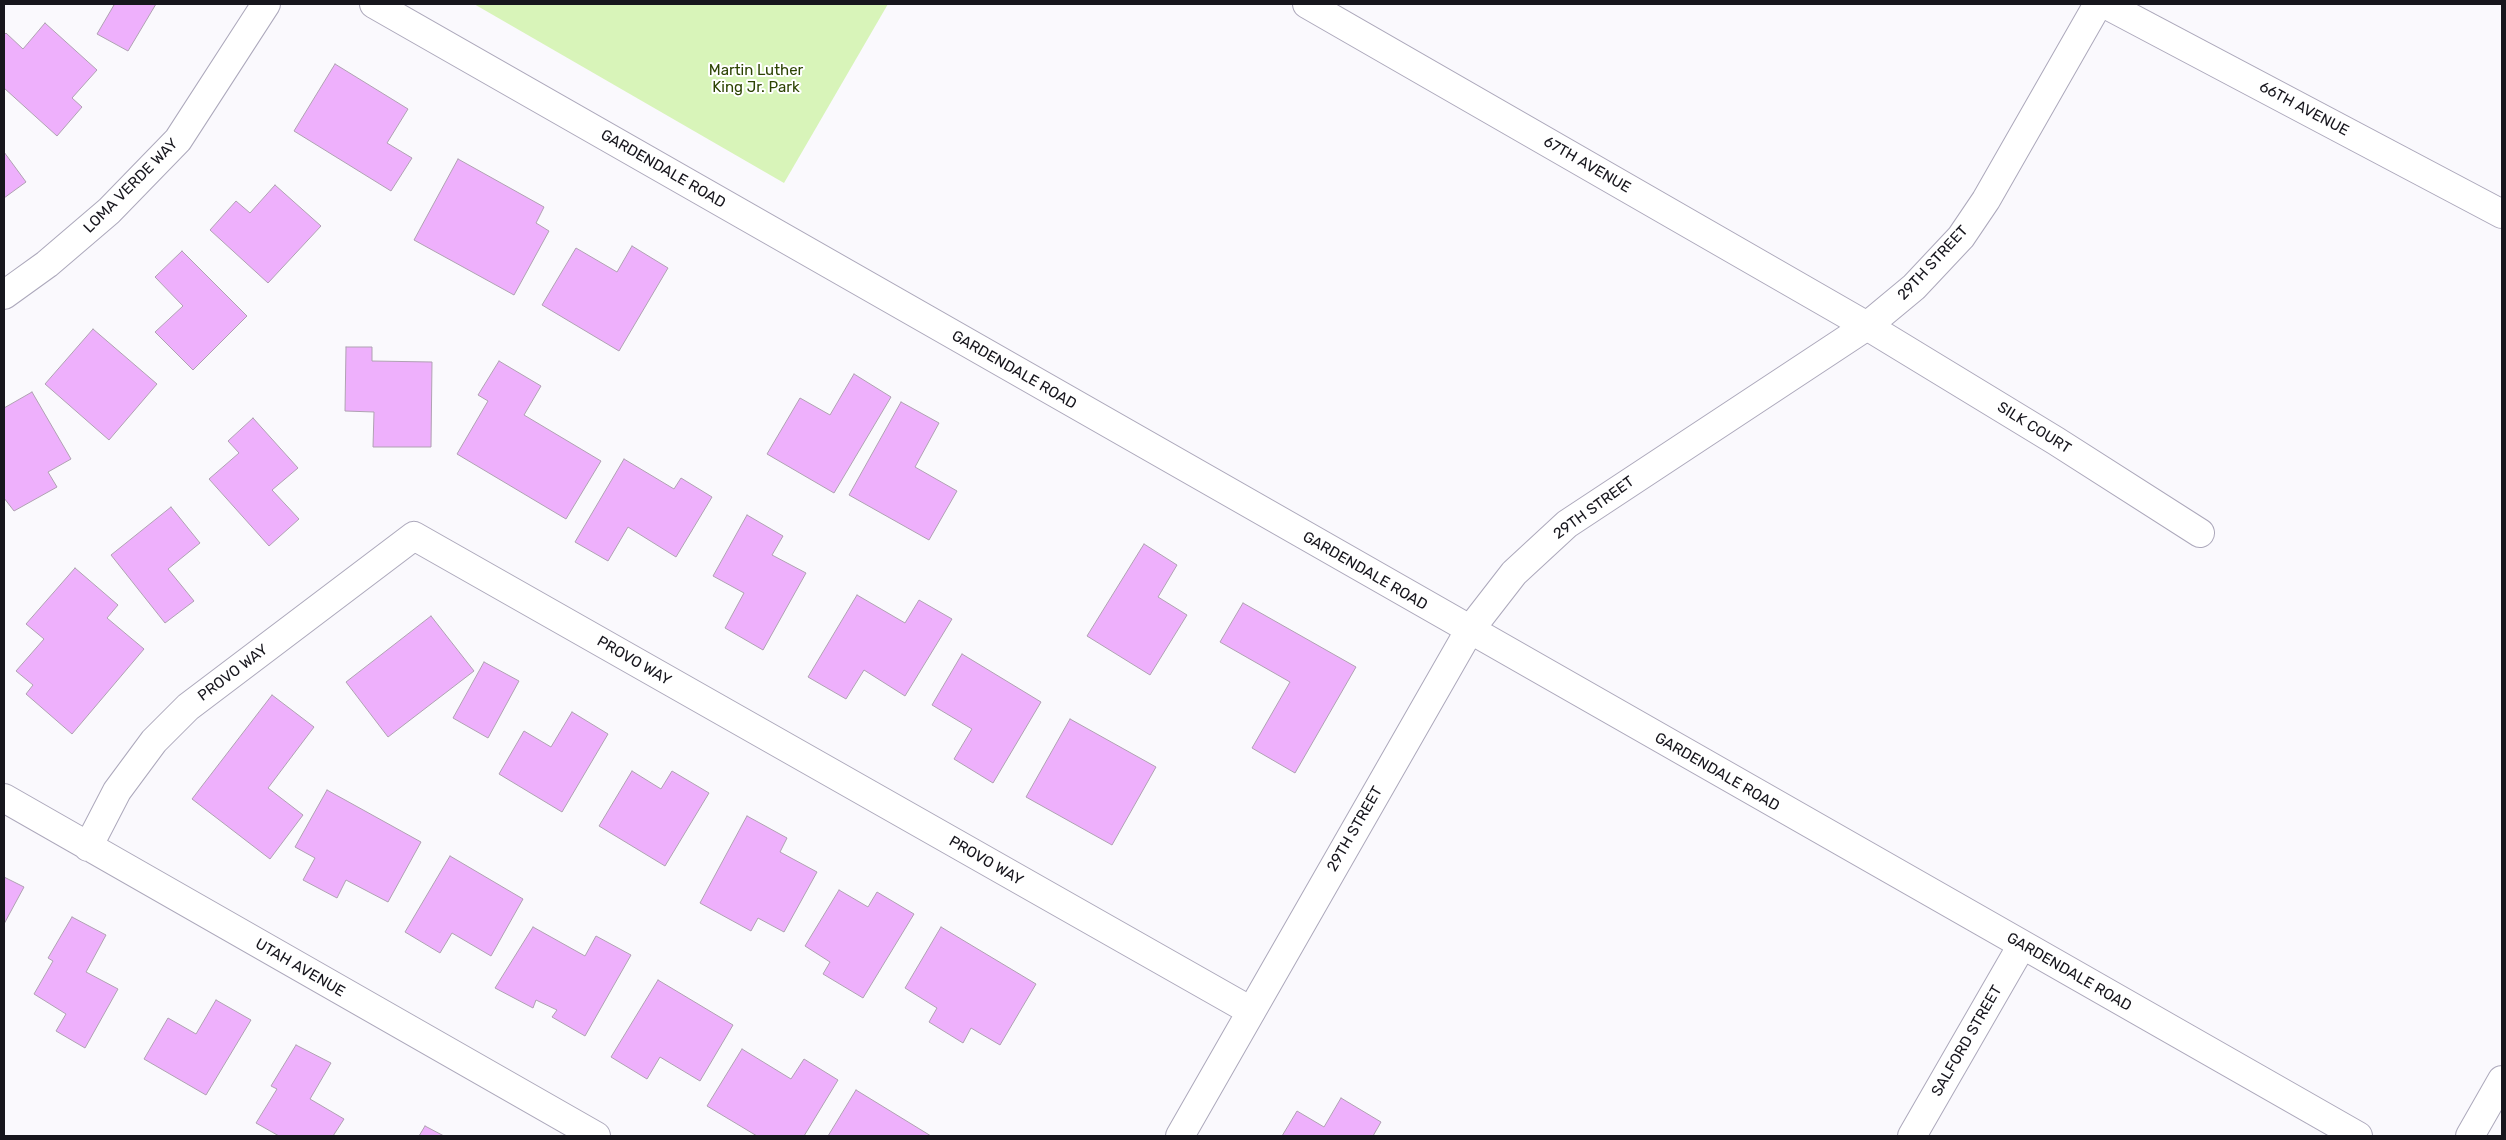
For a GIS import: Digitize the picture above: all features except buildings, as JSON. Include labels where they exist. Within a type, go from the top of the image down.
[{"type":"street","name":"LOMA VERDE WAY","points":[[4,295],[47,264],[109,211],[178,140],[266,4]]},
{"type":"street","name":"GARDENDALE ROAD","points":[[374,4],[1469,631],[2358,1136]]},
{"type":"street","name":"67TH AVENUE","points":[[1307,4],[1867,326]]},
{"type":"street","name":"29TH STREET","points":[[1180,1136],[1469,631],[1514,573],[1567,524],[1867,326],[1914,287],[1960,237],[1986,200],[2098,4]]},
{"type":"street","name":"66TH AVENUE","points":[[2105,4],[2502,214]]},
{"type":"street","name":"SILK COURT","points":[[1867,326],[2056,441],[2200,533]]},
{"type":"street","name":"PROVO WAY","points":[[88,848],[117,791],[154,741],[188,707],[414,536],[1251,1011]]},
{"type":"street","name":"UTAH AVENUE","points":[[4,798],[88,848],[596,1136]]},
{"type":"street","name":"SALFORD STREET","points":[[1912,1136],[2022,945]]},
{"type":"street","points":[[2470,1136],[2502,1080]]},
{"type":"green space","name":"Martin Luther King Jr. Park","points":[[474,4],[888,4],[784,183]]}]
